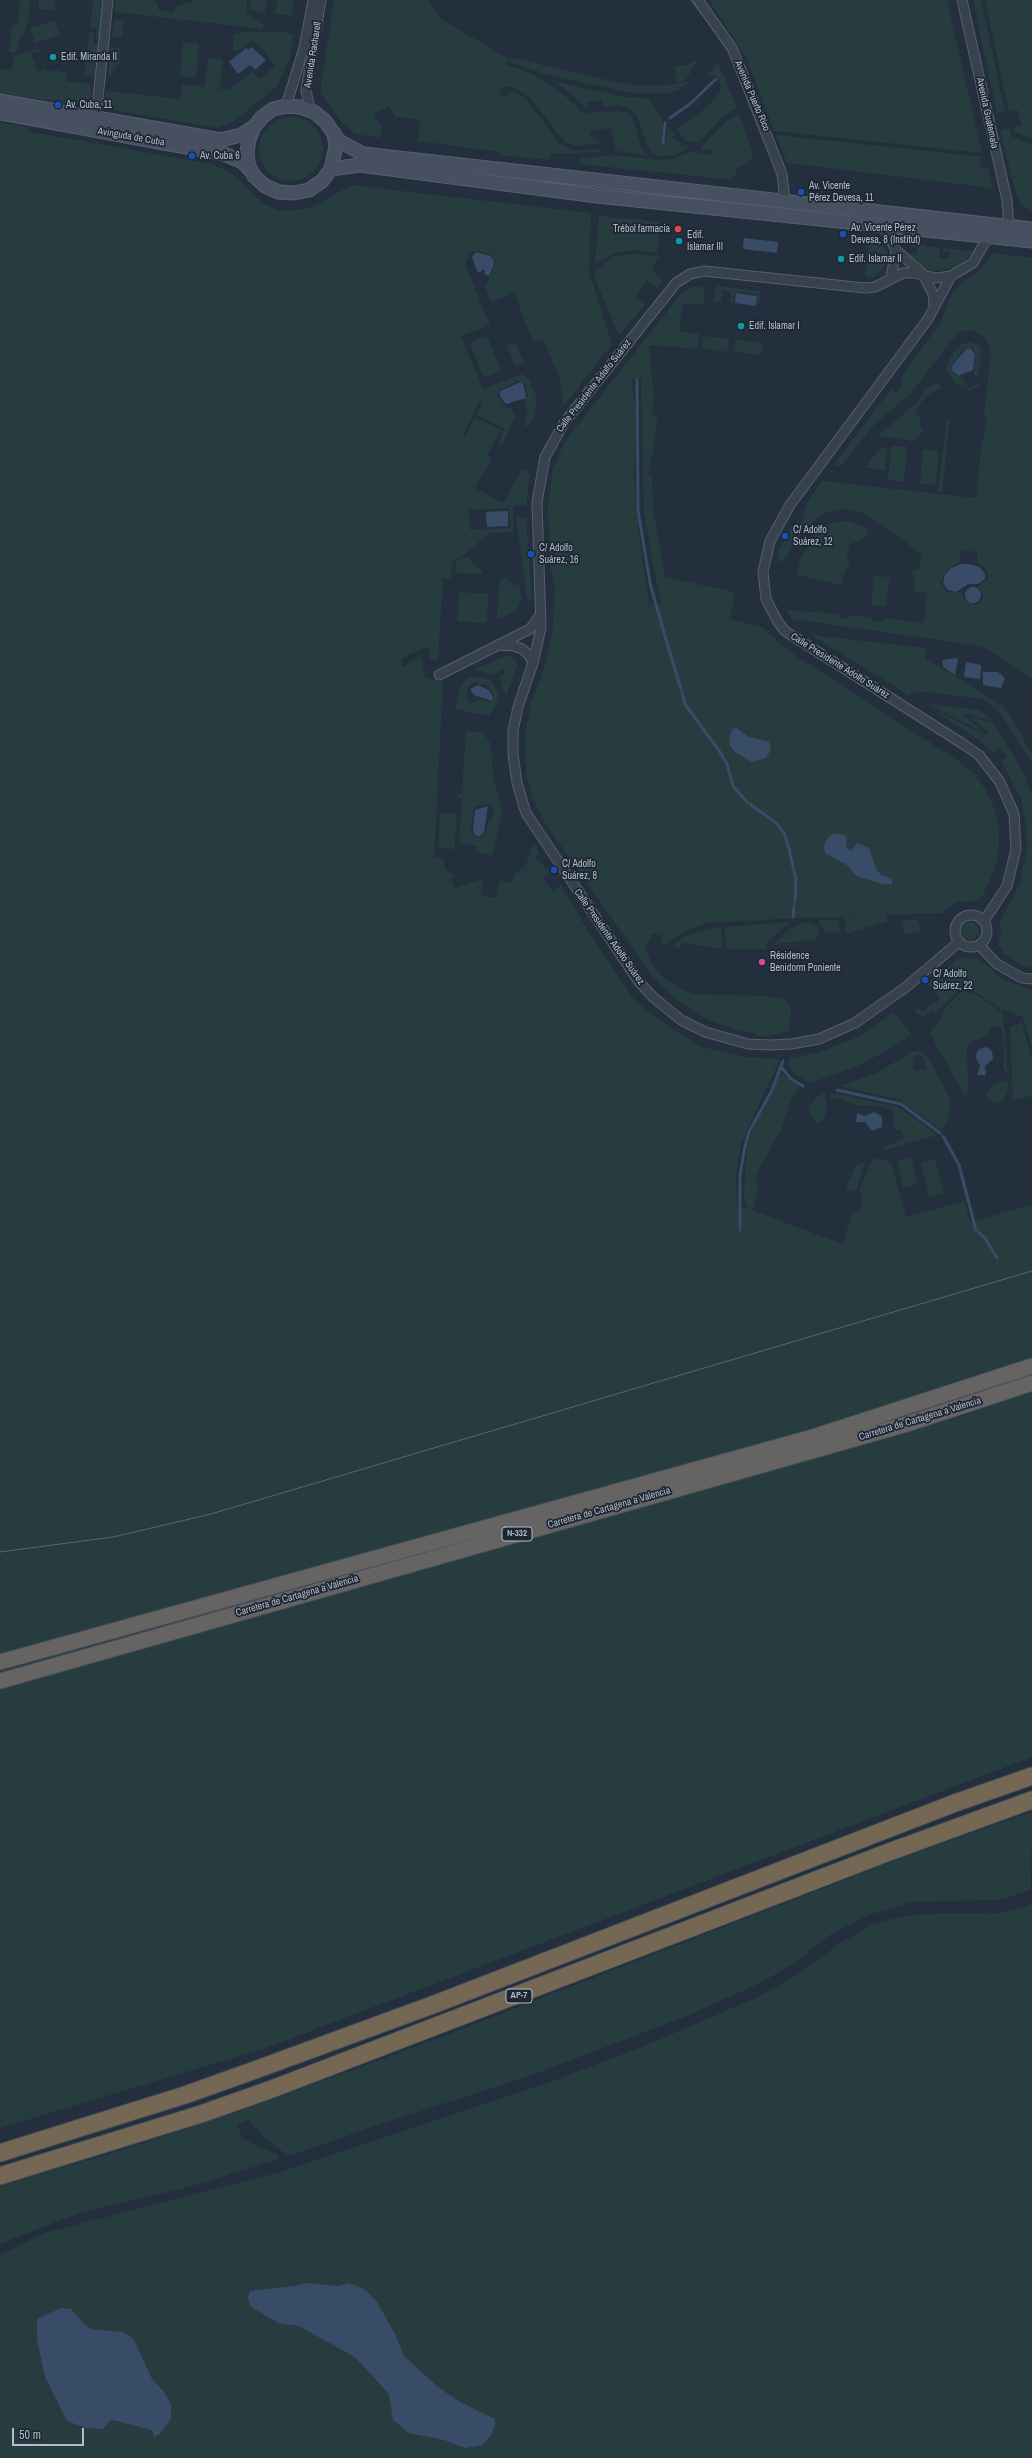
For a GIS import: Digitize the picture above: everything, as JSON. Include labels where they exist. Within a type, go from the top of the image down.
[{"type":"highway","name":"Carretera de Cartagena a Valencia","points":[[0,1662],[813,1437],[1032,1366]]},
{"type":"highway","name":"Carretera de Cartagena a Valencia","points":[[0,1681],[907,1424],[1032,1383]]},
{"type":"highway","name":"AP-7","points":[[0,2152],[184,2095],[255,2070],[435,2004],[933,1812],[1032,1776]]},
{"type":"highway","name":"AP-7","points":[[0,2176],[186,2119],[272,2089],[882,1854],[1032,1800]]},
{"type":"main road","name":"Avinguda de Cuba","points":[[0,101],[221,140],[241,135],[254,127]]},
{"type":"main road","points":[[334,133],[336,146],[331,169],[322,181],[309,190],[294,193],[279,192],[266,186],[254,176],[248,164],[247,152],[254,127],[273,109],[286,106],[310,110],[325,122],[334,133],[339,141],[363,154],[1032,229]]},
{"type":"main road","name":"Avinguda de Cuba","points":[[0,113],[224,154],[243,162],[254,176]]},
{"type":"main road","points":[[331,169],[360,165],[597,196],[882,224],[1032,241]]},
{"type":"street","points":[[96,118],[108,0]]},
{"type":"street","name":"Avenida Racharell","points":[[286,106],[304,48],[313,0]]},
{"type":"street","name":"Avenida Racharell","points":[[310,110],[306,90],[321,0]]},
{"type":"street","name":"Avenida Puerto Rico","points":[[698,0],[732,48],[744,75],[782,174],[785,201]]},
{"type":"street","name":"Avenida Guatemala","points":[[962,0],[1006,200],[1008,227]]},
{"type":"street","points":[[882,224],[896,250],[923,274],[933,294],[934,310]]},
{"type":"street","points":[[891,277],[902,273],[923,274],[936,278],[951,276],[973,263],[988,237]]},
{"type":"street","points":[[891,277],[896,250]]},
{"type":"street","name":"Calle Presidente Adolfo Suárez","points":[[891,277],[883,284],[864,288],[704,271],[690,274],[676,283],[559,430],[545,457],[537,502],[541,614],[540,641],[518,707],[513,731],[514,770],[526,813],[639,982],[653,997],[681,1020],[705,1032],[748,1044],[791,1044],[819,1038],[855,1023],[911,983],[959,942]]},
{"type":"street","name":"Calle Presidente Adolfo Suárez","points":[[951,276],[934,310],[790,505],[766,552],[763,566],[763,585],[775,617],[794,638],[963,744],[978,756],[996,775],[1007,795],[1014,814],[1016,849],[1007,886],[984,921]]},
{"type":"street","points":[[439,675],[530,629],[541,614]]},
{"type":"street","points":[[498,645],[514,646],[522,649],[529,655],[533,663]]},
{"type":"street","points":[[970,914],[984,921],[986,937],[979,945],[969,947],[959,942],[955,928],[960,918],[970,914]]},
{"type":"street","points":[[979,945],[997,964],[1022,978],[1032,979]]},
{"type":"green space","points":[[21,0],[31,0],[25,35],[21,35],[16,52],[9,52],[12,25],[17,25]]},
{"type":"green space","points":[[39,0],[56,0],[54,11],[38,9]]},
{"type":"green space","points":[[93,0],[104,0],[99,40],[96,36],[97,28],[90,28]]},
{"type":"green space","points":[[116,0],[150,0],[158,4],[158,10],[173,12],[177,6],[197,0],[247,0],[247,13],[263,24],[263,29],[114,12]]},
{"type":"green space","points":[[251,0],[267,0],[265,12],[249,10]]},
{"type":"green space","points":[[277,0],[294,0],[291,16],[275,14]]},
{"type":"green space","points":[[334,0],[429,0],[441,19],[507,58],[629,85],[666,85],[689,82],[679,90],[670,93],[632,93],[544,74],[507,61],[506,64],[532,74],[562,93],[583,113],[617,111],[627,113],[633,119],[641,146],[647,155],[616,151],[611,128],[589,131],[590,135],[601,143],[579,146],[565,143],[530,97],[510,86],[499,88],[500,95],[507,96],[508,92],[512,91],[526,99],[560,144],[576,151],[601,149],[602,152],[551,154],[550,160],[499,155],[499,152],[418,141],[420,120],[396,117],[389,106],[374,114],[382,128],[380,138],[356,134],[342,123],[320,92]]},
{"type":"green space","points":[[709,0],[947,0],[982,153],[774,131],[746,57]]},
{"type":"green space","points":[[973,0],[981,0],[1005,112],[997,113]]},
{"type":"green space","points":[[985,0],[1032,0],[1032,139],[1013,131],[1013,127],[1022,125],[1017,109],[1009,111]]},
{"type":"green space","points":[[55,20],[60,35],[35,43],[30,28]]},
{"type":"green space","points":[[114,20],[124,21],[122,38],[112,37]]},
{"type":"green space","points":[[90,32],[94,33],[93,43],[98,44],[94,77],[84,76]]},
{"type":"green space","points":[[245,32],[286,32],[293,35],[290,58],[277,86],[233,122],[217,128],[108,109],[105,105],[106,91],[180,99],[182,84],[205,87],[208,58],[223,60],[220,89],[229,90],[252,72],[259,79],[275,66],[258,44],[256,45],[252,41],[235,52],[233,49],[233,35]]},
{"type":"green space","points":[[183,42],[199,44],[196,78],[180,76]]},
{"type":"green space","points":[[111,47],[121,48],[119,64],[114,68],[111,78],[108,77]]},
{"type":"green space","points":[[37,49],[38,51],[31,53],[38,72],[45,69],[46,72],[60,70],[60,72],[68,73],[67,81],[91,84],[90,89],[92,90],[88,106],[0,93],[0,68],[11,70],[15,56]]},
{"type":"green space","points":[[698,60],[685,81],[676,82],[675,66],[686,65]]},
{"type":"green space","points":[[718,63],[737,108],[724,116],[698,143],[685,141],[676,129],[706,108],[721,91],[719,79],[715,75],[706,77]]},
{"type":"green space","points":[[553,81],[619,96],[649,99],[663,120],[661,143],[666,143],[668,126],[675,135],[672,137],[681,142],[679,145],[688,146],[688,148],[675,155],[657,156],[650,151],[646,143],[637,115],[627,108],[616,105],[604,107],[602,100],[586,103],[591,109],[585,108],[565,89]]},
{"type":"green space","points":[[739,113],[753,153],[750,161],[736,169],[737,174],[730,177],[732,180],[580,164],[581,158],[615,155],[666,161],[693,151],[709,155],[713,153],[711,149],[708,150],[700,148],[727,121]]},
{"type":"green space","points":[[291,117],[309,122],[314,126],[318,131],[323,149],[318,167],[314,172],[309,176],[291,181],[273,176],[268,172],[264,167],[259,149],[264,131],[268,126],[273,122]]},
{"type":"green space","points":[[0,122],[27,127],[26,131],[212,164],[234,175],[261,202],[277,210],[301,210],[321,203],[351,185],[591,213],[589,272],[612,344],[561,409],[563,394],[559,377],[543,338],[533,342],[514,293],[491,302],[485,287],[495,266],[494,259],[490,254],[476,251],[471,253],[465,264],[490,325],[461,336],[483,389],[522,374],[529,379],[537,399],[534,416],[528,426],[524,425],[528,412],[524,400],[528,396],[525,384],[518,381],[499,390],[498,396],[507,409],[511,408],[515,416],[502,445],[498,443],[505,429],[476,414],[483,402],[480,400],[463,435],[465,436],[475,417],[501,430],[487,455],[492,458],[475,488],[503,503],[522,469],[530,473],[526,505],[513,506],[513,532],[489,533],[468,552],[453,561],[450,579],[443,578],[438,661],[430,659],[428,647],[410,654],[401,660],[402,667],[421,656],[425,677],[443,683],[434,857],[443,858],[445,869],[453,875],[459,876],[451,879],[455,888],[484,878],[481,896],[496,898],[500,880],[512,883],[514,875],[526,865],[531,848],[534,845],[540,853],[535,857],[547,870],[551,868],[553,872],[543,878],[552,891],[561,885],[587,929],[633,998],[656,1018],[702,1047],[743,1057],[780,1059],[741,1144],[736,1173],[737,1206],[751,1209],[747,1206],[744,1199],[746,1152],[752,1131],[781,1073],[801,1088],[792,1097],[781,1130],[758,1171],[756,1178],[758,1191],[752,1210],[842,1244],[852,1215],[859,1210],[862,1205],[860,1189],[873,1158],[891,1162],[906,1217],[965,1201],[970,1222],[1032,1205],[1032,1757],[263,2049],[0,2128]],"holes":[[[509,508],[511,528],[470,530],[469,510]]]},
{"type":"green space","points":[[1009,128],[1011,136],[1032,144],[1032,211],[1022,205],[1016,195],[1000,130]]},
{"type":"green space","points":[[776,135],[985,157],[979,159],[982,169],[988,168],[993,188],[787,163]]},
{"type":"green space","points":[[599,216],[660,222],[657,253],[632,250],[615,253],[595,263]]},
{"type":"green space","points":[[869,240],[881,242],[887,252],[885,267],[874,277],[865,276]]},
{"type":"green space","points":[[911,244],[940,248],[939,258],[949,259],[950,252],[943,251],[944,248],[974,252],[956,268],[931,271],[914,264],[905,253],[917,255],[917,248],[911,247]]},
{"type":"green space","points":[[993,253],[1032,258],[1032,679],[1005,660],[981,646],[792,619],[787,610],[839,614],[839,618],[846,619],[847,615],[871,617],[872,620],[882,622],[884,618],[924,623],[927,593],[914,592],[915,584],[912,571],[919,568],[922,554],[862,512],[844,509],[830,511],[819,517],[802,532],[785,559],[777,563],[779,550],[791,529],[797,522],[800,524],[806,515],[803,512],[822,481],[976,498],[981,449],[987,420],[984,416],[991,349],[985,337],[974,331],[963,331],[956,335],[910,394],[874,425],[840,466],[834,465],[891,389],[896,393],[903,384],[899,381],[941,321],[952,292],[979,270]],"holes":[[[961,550],[977,552],[977,563],[985,568],[988,573],[988,579],[979,586],[983,597],[981,602],[975,605],[966,601],[962,592],[947,592],[941,583],[946,570],[959,562]]]},
{"type":"green space","points":[[634,254],[663,256],[657,258],[652,270],[663,280],[658,288],[647,281],[635,297],[645,304],[619,336],[594,276],[596,270],[614,256]]},
{"type":"green space","points":[[693,286],[705,288],[703,305],[683,303],[679,328],[680,331],[699,334],[697,349],[649,345],[654,400],[651,414],[657,416],[655,441],[648,475],[652,476],[653,508],[665,577],[735,592],[730,619],[762,627],[790,652],[960,762],[975,775],[986,790],[995,810],[999,830],[999,849],[995,868],[983,895],[978,901],[957,902],[942,913],[886,915],[888,921],[846,934],[844,918],[868,917],[797,918],[707,923],[682,933],[664,946],[661,944],[661,935],[652,934],[647,945],[644,946],[652,964],[665,979],[680,989],[694,994],[768,996],[785,1000],[791,1009],[789,1031],[770,1036],[757,1036],[754,1033],[738,1030],[709,1020],[676,1000],[652,976],[545,823],[533,799],[527,778],[525,734],[531,703],[542,675],[552,636],[555,588],[550,564],[548,505],[553,469],[564,443],[680,295]],"holes":[[[631,379],[641,379],[644,514],[661,605],[649,603],[639,534],[634,479],[636,414]]]},
{"type":"green space","points":[[716,286],[761,291],[760,303],[757,303],[758,294],[735,292],[733,303],[730,303],[731,292],[722,290],[721,302],[714,301]]},
{"type":"green space","points":[[487,336],[501,371],[484,378],[470,343]]},
{"type":"green space","points":[[703,336],[729,339],[728,352],[702,348]]},
{"type":"green space","points":[[736,339],[763,343],[761,355],[734,352]]},
{"type":"green space","points":[[515,342],[524,363],[515,366],[507,345]]},
{"type":"green space","points":[[969,342],[978,345],[981,351],[978,379],[974,375],[976,356],[973,348],[966,347],[963,349],[950,368],[956,376],[963,378],[965,386],[970,387],[979,384],[979,387],[969,390],[960,383],[956,385],[946,369],[950,358],[956,350],[962,344]]},
{"type":"green space","points":[[938,382],[941,388],[926,396],[914,411],[922,421],[919,424],[924,431],[913,441],[877,436],[917,403],[925,389]]},
{"type":"green space","points":[[947,419],[950,419],[942,492],[938,491]]},
{"type":"green space","points":[[891,446],[907,447],[904,482],[888,480]]},
{"type":"green space","points":[[880,448],[887,449],[885,470],[865,468]]},
{"type":"green space","points":[[923,449],[939,451],[935,485],[920,484]]},
{"type":"green space","points":[[516,518],[526,518],[532,599],[530,600],[527,597]]},
{"type":"green space","points":[[849,521],[867,528],[868,533],[865,538],[849,545],[847,560],[850,562],[844,575],[842,585],[797,575],[800,560],[816,533],[824,526],[835,522]]},
{"type":"green space","points":[[467,556],[482,572],[482,574],[455,573],[456,562]]},
{"type":"green space","points":[[874,576],[890,577],[886,607],[871,605]]},
{"type":"green space","points":[[504,577],[514,586],[519,581],[522,599],[516,611],[497,619],[499,582]]},
{"type":"green space","points":[[459,592],[488,594],[487,623],[457,621]]},
{"type":"green space","points":[[811,635],[926,648],[926,659],[1005,707],[1032,754],[1032,763],[1001,714],[988,702],[982,699],[919,691],[912,692],[910,696]]},
{"type":"green space","points":[[506,656],[512,657],[518,663],[506,697],[499,678],[505,672],[502,669],[495,675],[475,669]]},
{"type":"green space","points":[[480,677],[492,681],[498,692],[498,701],[489,716],[455,709],[461,685],[468,678]],"holes":[[[474,683],[487,685],[491,689],[494,697],[492,702],[480,700],[469,703],[467,698],[468,687]]]},
{"type":"green space","points":[[928,704],[979,710],[991,720],[961,713],[983,732]]},
{"type":"green space","points":[[939,712],[987,735],[989,732],[967,716],[993,723],[1027,777],[1027,784],[1032,794],[1032,967],[1019,964],[1004,953],[998,944],[1001,931],[1000,921],[1020,883],[1027,848],[1026,824],[1021,799],[1001,761],[1007,755],[999,747],[993,753],[979,740],[938,713]]},
{"type":"green space","points":[[466,731],[484,733],[491,745],[493,775],[502,810],[493,856],[476,852],[477,846],[459,843],[462,797],[457,797],[457,794],[464,794],[462,793]],"holes":[[[489,804],[493,807],[493,818],[488,822],[485,834],[482,837],[474,836],[471,831],[473,810],[475,807]]]},
{"type":"green space","points":[[440,813],[456,814],[455,849],[439,848]]},
{"type":"green space","points":[[819,920],[839,920],[840,931],[826,933],[819,924]]},
{"type":"green space","points":[[902,920],[918,920],[922,930],[904,935]]},
{"type":"green space","points":[[790,922],[766,943],[766,949],[727,949],[724,931],[727,927]]},
{"type":"green space","points":[[805,922],[819,927],[817,939],[775,944],[788,930]]},
{"type":"green space","points":[[970,922],[976,925],[979,931],[976,937],[970,940],[964,937],[961,931],[964,925]]},
{"type":"green space","points":[[718,927],[722,929],[723,949],[681,943],[680,948],[672,946],[685,936]]},
{"type":"green space","points":[[969,958],[980,960],[1003,979],[1032,990],[1032,1048],[1023,1017],[1001,1009],[972,990],[959,990],[936,1013],[933,1010],[922,1018],[915,1010],[918,1008],[923,1012],[940,998],[927,983],[958,959]]},
{"type":"green space","points":[[964,991],[977,995],[1003,1013],[1008,1077],[1003,1066],[1005,1051],[1001,1027],[989,1027],[989,1035],[970,1042],[967,1049],[968,1088],[966,1098],[929,1032],[941,1020],[942,1011],[961,992]]},
{"type":"green space","points":[[893,1012],[912,1034],[897,1045],[856,1067],[810,1083],[794,1074],[788,1065],[789,1058],[817,1053],[848,1041],[866,1032]]},
{"type":"green space","points":[[1022,1022],[1032,1059],[1032,1096],[1013,1100],[1010,1028]]},
{"type":"green space","points":[[913,1051],[920,1051],[928,1058],[949,1096],[950,1105],[947,1122],[941,1130],[900,1100],[840,1086],[877,1073]],"holes":[[[919,1054],[925,1060],[926,1069],[914,1071],[913,1058]]]},
{"type":"green space","points":[[1008,1080],[1008,1091],[1003,1101],[994,1103],[985,1096],[993,1084]]},
{"type":"green space","points":[[825,1092],[827,1110],[825,1117],[818,1123],[809,1114],[809,1107],[817,1097]]},
{"type":"green space","points":[[833,1093],[898,1107],[938,1135],[887,1149],[883,1147],[904,1139],[901,1130],[896,1130],[894,1126],[892,1110],[879,1106],[856,1105],[841,1099],[830,1099],[830,1094]]},
{"type":"green space","points":[[911,1157],[917,1184],[903,1188],[897,1160]]},
{"type":"green space","points":[[935,1159],[944,1193],[929,1197],[921,1163]]},
{"type":"green space","points":[[865,1163],[856,1191],[846,1189],[855,1166]]},
{"type":"green space","points":[[1032,1812],[1031,1890],[998,1900],[912,1902],[868,1915],[828,1936],[797,1961],[764,1981],[687,2016],[532,2075],[381,2124],[289,2156],[265,2139],[249,2120],[237,2125],[243,2139],[278,2155],[279,2159],[182,2189],[81,2212],[0,2244],[0,2186],[119,2151],[231,2114],[431,2041],[908,1855]]},
{"type":"green space","points":[[1032,1903],[1032,2458],[0,2458],[0,2255],[44,2233],[281,2172],[545,2084],[637,2049],[758,1997],[798,1974],[842,1942],[873,1924],[904,1916],[948,1913],[994,1914],[1022,1908]]},
{"type":"water","points":[[251,47],[266,60],[255,70],[250,65],[238,74],[229,62],[246,48],[248,50]]},
{"type":"water","points":[[744,238],[778,242],[777,253],[743,249]]},
{"type":"water","points":[[476,252],[490,256],[493,259],[494,265],[489,276],[484,274],[485,271],[483,269],[480,273],[477,271],[472,257]]},
{"type":"water","points":[[736,293],[757,296],[756,306],[735,303]]},
{"type":"water","points":[[967,348],[971,349],[975,355],[973,370],[958,376],[952,370],[952,366]]},
{"type":"water","points":[[521,382],[524,386],[526,398],[506,404],[500,396],[500,391]]},
{"type":"water","points":[[508,511],[508,526],[487,527],[486,512]]},
{"type":"water","points":[[960,564],[969,564],[980,567],[985,574],[985,579],[978,584],[968,584],[956,592],[948,590],[943,583],[945,574],[950,569]]},
{"type":"water","points":[[973,587],[980,592],[981,595],[976,602],[973,603],[966,598],[965,595],[970,588]]},
{"type":"water","points":[[958,658],[955,675],[943,667],[942,660]]},
{"type":"water","points":[[966,662],[981,665],[980,679],[964,677]]},
{"type":"water","points":[[983,672],[998,672],[1005,678],[1001,688],[983,685]]},
{"type":"water","points":[[478,685],[489,690],[493,697],[492,701],[474,695],[470,689]]},
{"type":"water","points":[[737,728],[747,736],[769,742],[771,750],[766,758],[752,762],[735,752],[730,745],[729,738],[732,729]]},
{"type":"water","points":[[488,806],[484,832],[480,836],[476,836],[473,831],[475,810]]},
{"type":"water","points":[[832,834],[841,834],[847,837],[846,848],[851,851],[857,843],[869,848],[876,869],[880,874],[892,879],[892,884],[882,884],[856,876],[847,865],[825,853],[824,846],[826,840]]},
{"type":"water","points":[[987,1047],[992,1051],[993,1059],[985,1066],[986,1075],[977,1075],[980,1066],[975,1056],[979,1049]]},
{"type":"water","points":[[874,1112],[882,1117],[882,1127],[872,1131],[865,1122],[856,1122],[857,1113],[865,1116]]},
{"type":"water","points":[[305,2283],[338,2286],[349,2283],[366,2290],[377,2302],[395,2334],[404,2356],[438,2387],[460,2402],[495,2419],[495,2426],[490,2437],[482,2445],[465,2448],[444,2440],[409,2433],[393,2420],[389,2394],[355,2357],[299,2326],[278,2323],[250,2306],[248,2297],[250,2291],[295,2286]]},
{"type":"water","points":[[61,2308],[71,2309],[86,2326],[91,2329],[122,2332],[133,2338],[152,2379],[165,2393],[171,2404],[171,2419],[160,2434],[154,2437],[152,2430],[111,2420],[103,2429],[86,2428],[67,2421],[45,2377],[37,2339],[37,2319]]},
{"type":"waterway","points":[[692,0],[702,14]]},
{"type":"waterway","points":[[670,118],[690,104],[716,79]]},
{"type":"waterway","points":[[663,143],[665,123]]},
{"type":"waterway","points":[[637,380],[638,510],[650,583],[666,640]]},
{"type":"waterway","points":[[667,643],[681,689]]},
{"type":"waterway","points":[[682,692],[685,704],[727,764],[733,786],[747,802]]},
{"type":"waterway","points":[[750,804],[776,823],[784,833],[790,851]]},
{"type":"waterway","points":[[790,854],[796,879],[795,902]]},
{"type":"waterway","points":[[793,917],[794,906]]},
{"type":"waterway","points":[[740,1230],[740,1176],[744,1151],[749,1132],[772,1090],[783,1061]]},
{"type":"waterway","points":[[781,1067],[791,1079],[803,1086]]},
{"type":"waterway","points":[[837,1090],[901,1104],[940,1133]]},
{"type":"waterway","points":[[943,1136],[959,1165],[976,1230],[985,1238],[997,1258]]},
{"type":"tram line","points":[[0,1552],[113,1537],[211,1514],[1032,1271]]},
{"type":"place","name":"Edif. Miranda II","points":[[53,57]]},
{"type":"place","name":"Av. Cuba, 11","points":[[58,105]]},
{"type":"place","name":"Av. Cuba 6","points":[[192,156]]},
{"type":"place","name":"Av. Vicente Pérez Devesa, 11","points":[[801,192]]},
{"type":"place","name":"Trébol farmacia","points":[[678,229]]},
{"type":"place","name":"Av. Vicente Pérez Devesa, 8 (Institut)","points":[[843,234]]},
{"type":"place","name":"Edif. Islamar III","points":[[679,241]]},
{"type":"place","name":"Edif. Islamar II","points":[[841,259]]},
{"type":"place","name":"Edif. Islamar I","points":[[741,326]]},
{"type":"place","name":"C/ Adolfo Suárez, 12","points":[[785,536]]},
{"type":"place","name":"C/ Adolfo Suárez, 16","points":[[531,554]]},
{"type":"place","name":"C/ Adolfo Suárez, 8","points":[[554,870]]},
{"type":"place","name":"Résidence Benidorm Poniente","points":[[762,962]]},
{"type":"place","name":"C/ Adolfo Suárez, 22","points":[[925,980]]}]
